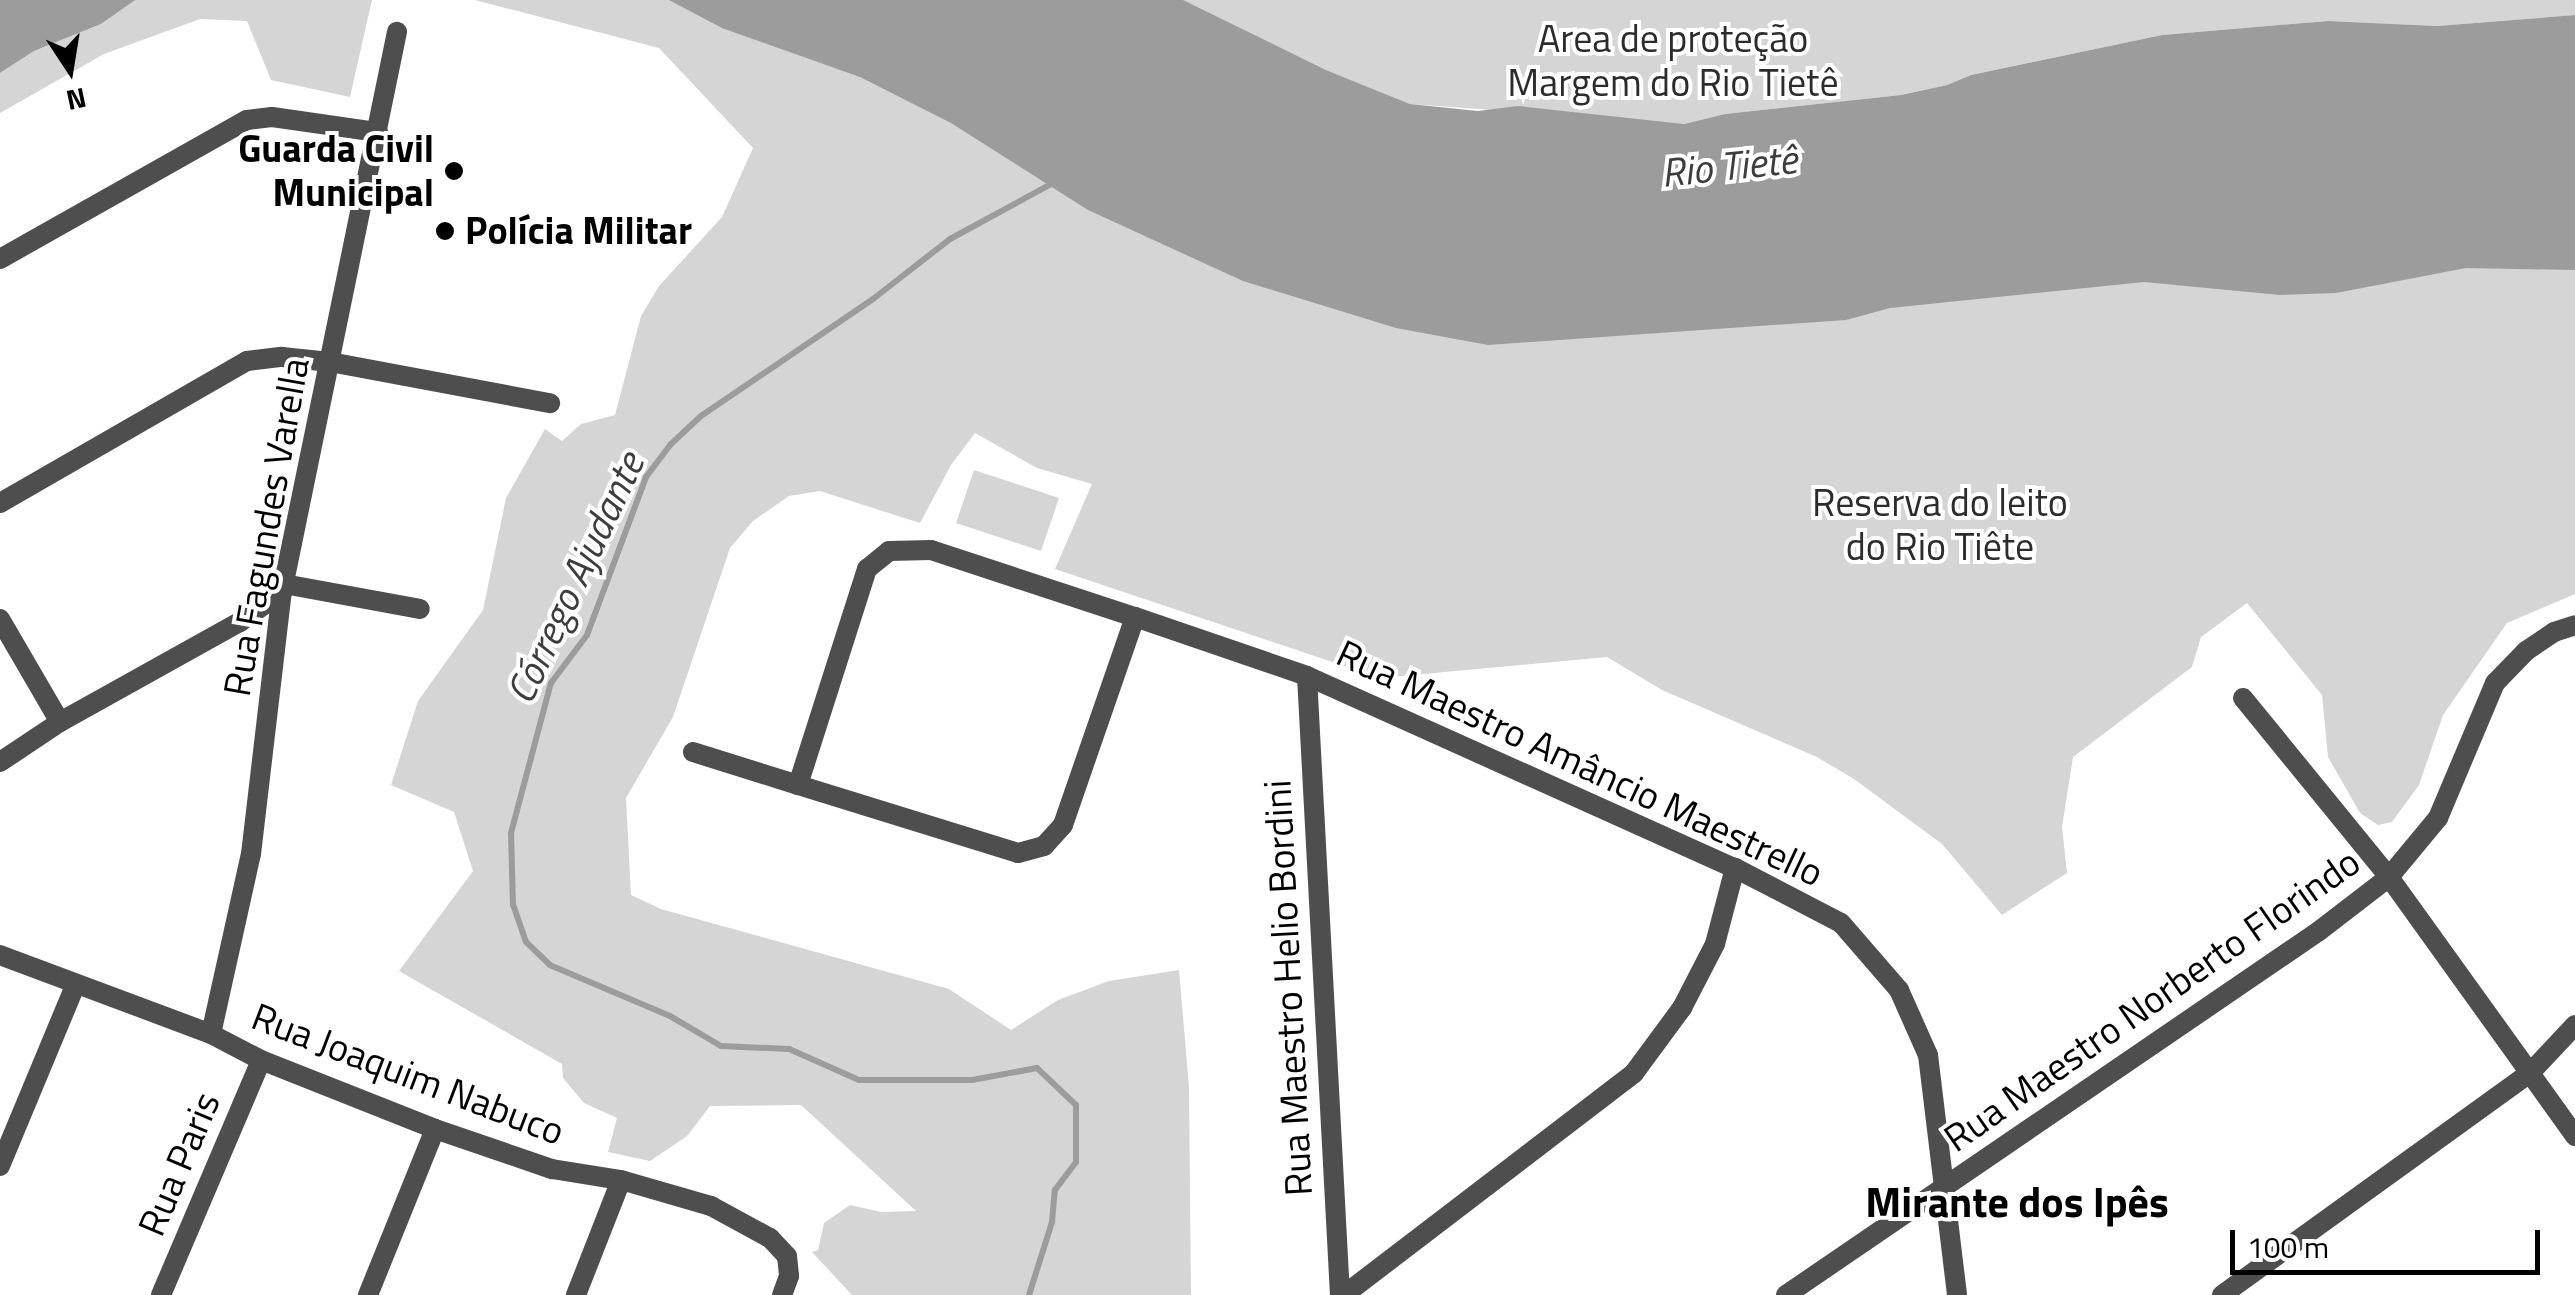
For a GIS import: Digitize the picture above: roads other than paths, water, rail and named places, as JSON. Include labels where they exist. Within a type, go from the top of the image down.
[{"type":"street","name":"Rua Fagundes Varella","points":[[211,1034],[251,854],[283,588],[397,32]]},
{"type":"street","points":[[0,260],[247,120],[272,117],[378,132]]},
{"type":"street","points":[[0,502],[247,360],[282,357],[330,362],[550,403]]},
{"type":"street","name":"Rua Maestro Amâncio Maestrello","points":[[798,785],[867,568],[888,551],[931,550],[1307,676],[1736,868],[1841,923],[1899,990],[1928,1055],[1947,1187],[1957,1295]]},
{"type":"street","points":[[0,762],[60,722],[240,622],[283,588],[420,609]]},
{"type":"street","points":[[693,752],[1018,853],[1044,846],[1064,825],[1135,617]]},
{"type":"street","points":[[0,619],[60,722]]},
{"type":"street","name":"Rua Maestro Norberto Florindo","points":[[1786,1295],[2176,1025],[2319,931],[2389,877],[2438,818],[2495,684],[2526,651],[2554,632],[2575,625]]},
{"type":"street","name":"Rua Maestro Helio Bordini","points":[[1307,676],[1342,1295]]},
{"type":"street","points":[[2243,698],[2389,877],[2575,1136]]},
{"type":"street","points":[[1342,1295],[1634,1073],[1682,1008],[1715,944],[1736,868]]},
{"type":"street","name":"Rua Joaquim Nabuco","points":[[0,955],[211,1034],[261,1060],[436,1129],[552,1169],[621,1180],[711,1206],[770,1238],[787,1256],[789,1276],[782,1295]]},
{"type":"street","points":[[0,1166],[75,986]]},
{"type":"street","points":[[2222,1295],[2530,1072],[2575,1025]]},
{"type":"street","name":"Rua Paris","points":[[161,1295],[261,1060]]},
{"type":"street","points":[[368,1295],[436,1129]]},
{"type":"street","points":[[576,1295],[621,1180]]},
{"type":"water","points":[[0,0],[135,0],[101,24],[34,51],[0,73]]},
{"type":"water","name":"Rio Tietê","points":[[669,0],[1183,0],[1326,70],[1410,104],[1478,111],[1518,106],[1684,124],[1725,114],[1901,95],[1947,85],[1971,75],[2162,35],[2328,21],[2437,26],[2575,15],[2575,270],[2466,268],[2336,293],[2280,295],[2144,282],[1890,308],[1846,320],[1488,345],[1396,328],[1243,281],[1088,210],[951,123],[860,77],[722,28]]},
{"type":"waterway","name":"Córrego Ajudante","points":[[1029,1295],[1052,1222],[1055,1190],[1076,1162],[1076,1105],[1037,1068],[972,1080],[859,1080],[789,1049],[721,1046],[670,1016],[550,965],[526,942],[513,905],[511,833],[551,683],[587,635],[646,477],[671,444],[701,416],[873,299],[950,239],[1055,182]]},
{"type":"place","name":"Guarda Civil Municipal","points":[[454,171]]},
{"type":"place","name":"Polícia Militar","points":[[445,231]]},
{"type":"district","name":"Mirante dos Ipês","points":[[2017,1201]]},
{"type":"park label","name":"Area de proteção Margem do Rio Tietê","points":[[1673,60]]},
{"type":"park label","name":"Reserva do leito do Rio Tiête","points":[[1940,525]]}]
